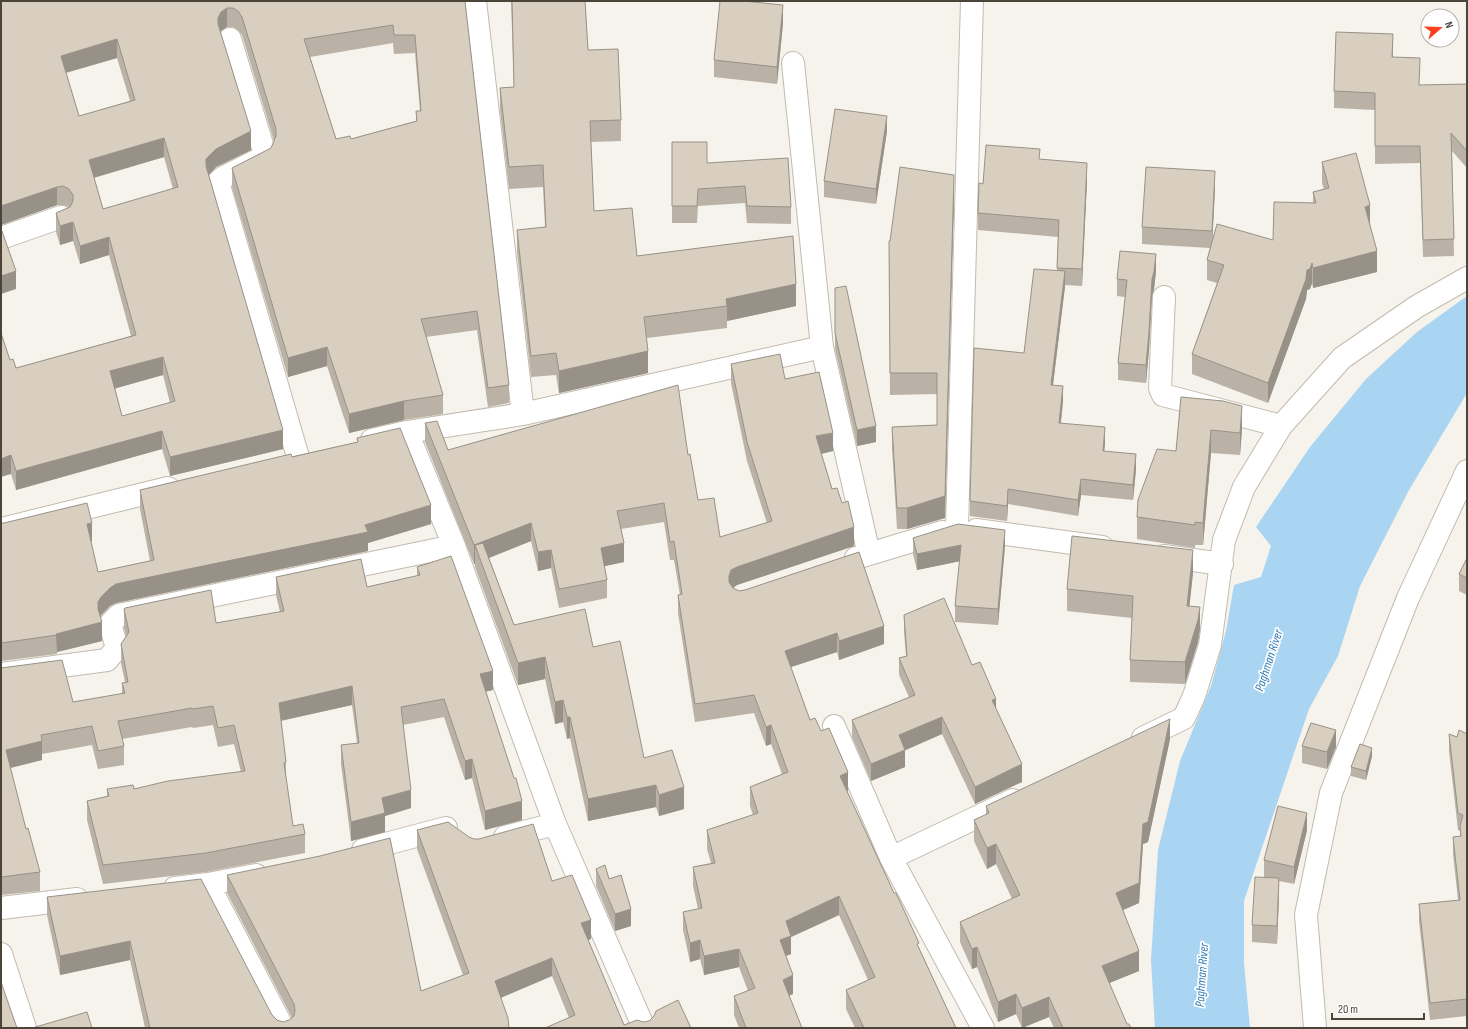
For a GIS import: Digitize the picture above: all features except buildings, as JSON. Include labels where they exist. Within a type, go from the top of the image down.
[{"type":"street","points":[[475,1],[522,414]]},
{"type":"street","points":[[957,527],[972,1]]},
{"type":"street","points":[[230,39],[264,151],[262,158],[224,177],[218,182],[290,459],[320,452]]},
{"type":"street","points":[[793,63],[822,347],[869,554]]},
{"type":"street","points":[[1,238],[61,217]]},
{"type":"street","points":[[1127,745],[1184,718],[1194,696],[1210,645],[1224,540],[1244,487],[1281,426],[1342,358],[1416,307],[1467,278]]},
{"type":"street","points":[[1164,297],[1160,388],[1163,395],[1281,426]]},
{"type":"street","points":[[356,444],[407,432],[522,414],[822,347]]},
{"type":"street","points":[[407,432],[454,546],[555,824],[644,1028]]},
{"type":"street","points":[[1315,1028],[1306,915],[1331,793],[1408,598],[1467,471]]},
{"type":"street","points":[[1,529],[184,485]]},
{"type":"street","points":[[839,564],[957,527],[1121,550]]},
{"type":"street","points":[[1,674],[107,660],[117,648],[110,624],[120,615],[454,546]]},
{"type":"street","points":[[1144,553],[1222,564]]},
{"type":"street","points":[[834,726],[891,858],[983,1028]]},
{"type":"street","points":[[891,858],[1034,790]]},
{"type":"street","points":[[483,843],[555,824]]},
{"type":"street","points":[[347,855],[450,827],[463,836]]},
{"type":"street","points":[[155,890],[208,884],[278,870]]},
{"type":"street","points":[[208,884],[283,1028]]},
{"type":"street","points":[[1,908],[93,897]]},
{"type":"street","points":[[1,954],[25,1028]]},
{"type":"water","name":"Paghman River","points":[[1467,296],[1467,393],[1409,490],[1360,586],[1338,656],[1309,709],[1244,901],[1244,963],[1250,1028],[1155,1028],[1151,960],[1158,850],[1180,761],[1211,686],[1226,631],[1234,585],[1261,577],[1271,546],[1256,527],[1310,447],[1366,379],[1417,332]]}]
